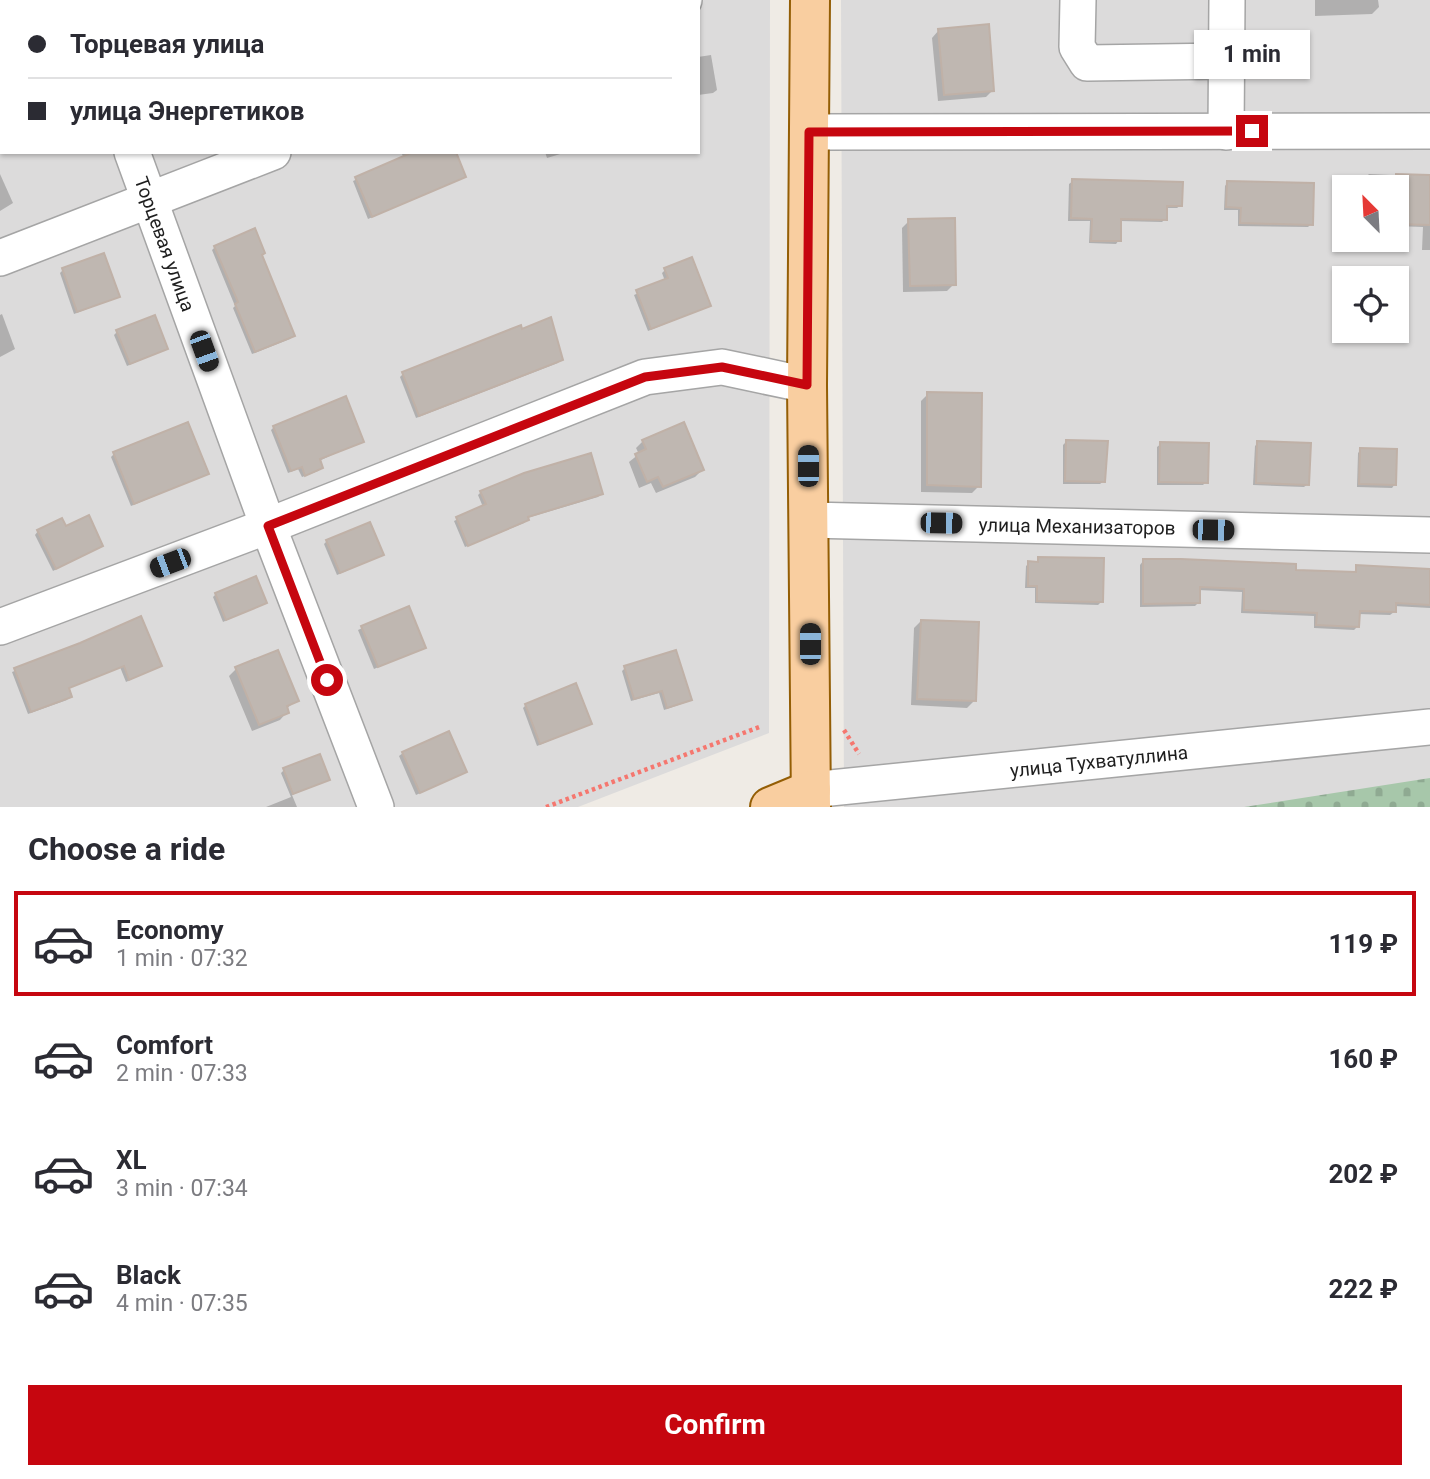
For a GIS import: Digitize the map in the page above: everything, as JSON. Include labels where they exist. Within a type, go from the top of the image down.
[{"type":"main road","points":[[810,0],[807,385],[811,799]]},
{"type":"main road","name":"улица Тухватуллина","points":[[770,807],[811,799]]},
{"type":"street","points":[[1078,0],[1077,47],[1087,63],[1227,61]]},
{"type":"street","points":[[1226,132],[1227,0]]},
{"type":"street","points":[[809,132],[1430,131]]},
{"type":"street","name":"Торцевая улица","points":[[133,154],[268,526],[376,807]]},
{"type":"street","points":[[0,258],[268,154]]},
{"type":"street","points":[[0,627],[268,526],[645,377],[722,367],[807,385]]},
{"type":"street","name":"улица Механизаторов","points":[[808,520],[1430,535]]},
{"type":"street","name":"улица Тухватуллина","points":[[811,799],[1430,727]]},
{"type":"path","points":[[545,807],[762,726]]},
{"type":"shaded area","points":[[700,0],[770,0],[769,733],[578,807],[0,807],[0,154],[700,154]]},
{"type":"shaded area","points":[[841,0],[1430,0],[1430,807],[844,807]]},
{"type":"green space","points":[[1430,778],[1430,807],[1244,807]]},
{"type":"building","points":[[989,24],[994,91],[944,95],[938,29]]},
{"type":"building","points":[[408,154],[457,154],[466,177],[372,217],[355,177]]},
{"type":"building","points":[[1396,174],[1430,175],[1430,225],[1409,224],[1409,175]]},
{"type":"building","points":[[1072,179],[1183,182],[1182,206],[1167,206],[1167,220],[1121,219],[1121,241],[1091,241],[1092,219],[1071,218]]},
{"type":"building","points":[[1227,181],[1314,183],[1313,225],[1240,223],[1241,208],[1226,207]]},
{"type":"building","points":[[955,218],[956,285],[910,286],[908,219]]},
{"type":"building","points":[[255,228],[265,253],[262,255],[295,336],[255,352],[235,304],[238,302],[214,246]]},
{"type":"building","points":[[104,253],[120,297],[77,312],[62,268]]},
{"type":"building","points":[[692,257],[711,306],[651,329],[636,290],[668,278],[664,268]]},
{"type":"building","points":[[155,315],[168,349],[130,364],[116,330]]},
{"type":"building","points":[[551,317],[563,360],[419,416],[402,372],[521,325],[522,329]]},
{"type":"building","points":[[927,392],[982,393],[981,487],[927,485]]},
{"type":"building","points":[[346,396],[364,442],[320,459],[323,468],[305,476],[302,467],[291,471],[273,426]]},
{"type":"building","points":[[188,422],[209,474],[134,504],[113,452]]},
{"type":"building","points":[[684,422],[704,470],[663,487],[658,477],[647,482],[635,454],[646,449],[642,440]]},
{"type":"building","points":[[1066,440],[1108,441],[1105,482],[1065,481]]},
{"type":"building","points":[[1257,441],[1311,443],[1309,485],[1256,483]]},
{"type":"building","points":[[1160,442],[1209,443],[1208,483],[1159,482]]},
{"type":"building","points":[[1360,448],[1397,449],[1396,485],[1359,484]]},
{"type":"building","points":[[591,453],[603,494],[528,517],[529,520],[468,546],[456,517],[486,504],[480,491],[524,473]]},
{"type":"building","points":[[89,515],[103,546],[56,569],[37,530],[62,518],[66,526]]},
{"type":"building","points":[[370,522],[384,555],[340,573],[326,540]]},
{"type":"building","points":[[1038,557],[1104,558],[1103,602],[1037,601],[1037,586],[1028,586],[1028,561],[1038,562]]},
{"type":"building","points":[[1143,559],[1296,564],[1296,570],[1356,572],[1356,565],[1430,569],[1430,605],[1396,603],[1396,612],[1360,611],[1359,627],[1316,625],[1317,613],[1244,610],[1244,589],[1200,587],[1200,603],[1143,604]]},
{"type":"building","points":[[256,576],[267,603],[226,620],[215,593]]},
{"type":"building","points":[[409,606],[426,648],[378,667],[361,626]]},
{"type":"building","points":[[141,616],[162,666],[129,680],[124,666],[69,688],[72,697],[31,712],[14,668]]},
{"type":"building","points":[[921,620],[979,622],[976,701],[917,699]]},
{"type":"building","points":[[278,650],[299,701],[287,706],[289,713],[259,725],[235,667]]},
{"type":"building","points":[[676,650],[692,700],[667,708],[662,691],[634,699],[624,666]]},
{"type":"building","points":[[576,683],[592,724],[540,744],[525,704]]},
{"type":"building","points":[[449,731],[467,772],[420,793],[402,752]]},
{"type":"building","points":[[320,754],[330,780],[293,794],[283,768]]},
{"type":"route","points":[[327,680],[268,526],[645,377],[722,367],[807,385],[809,132],[1252,131]]}]
